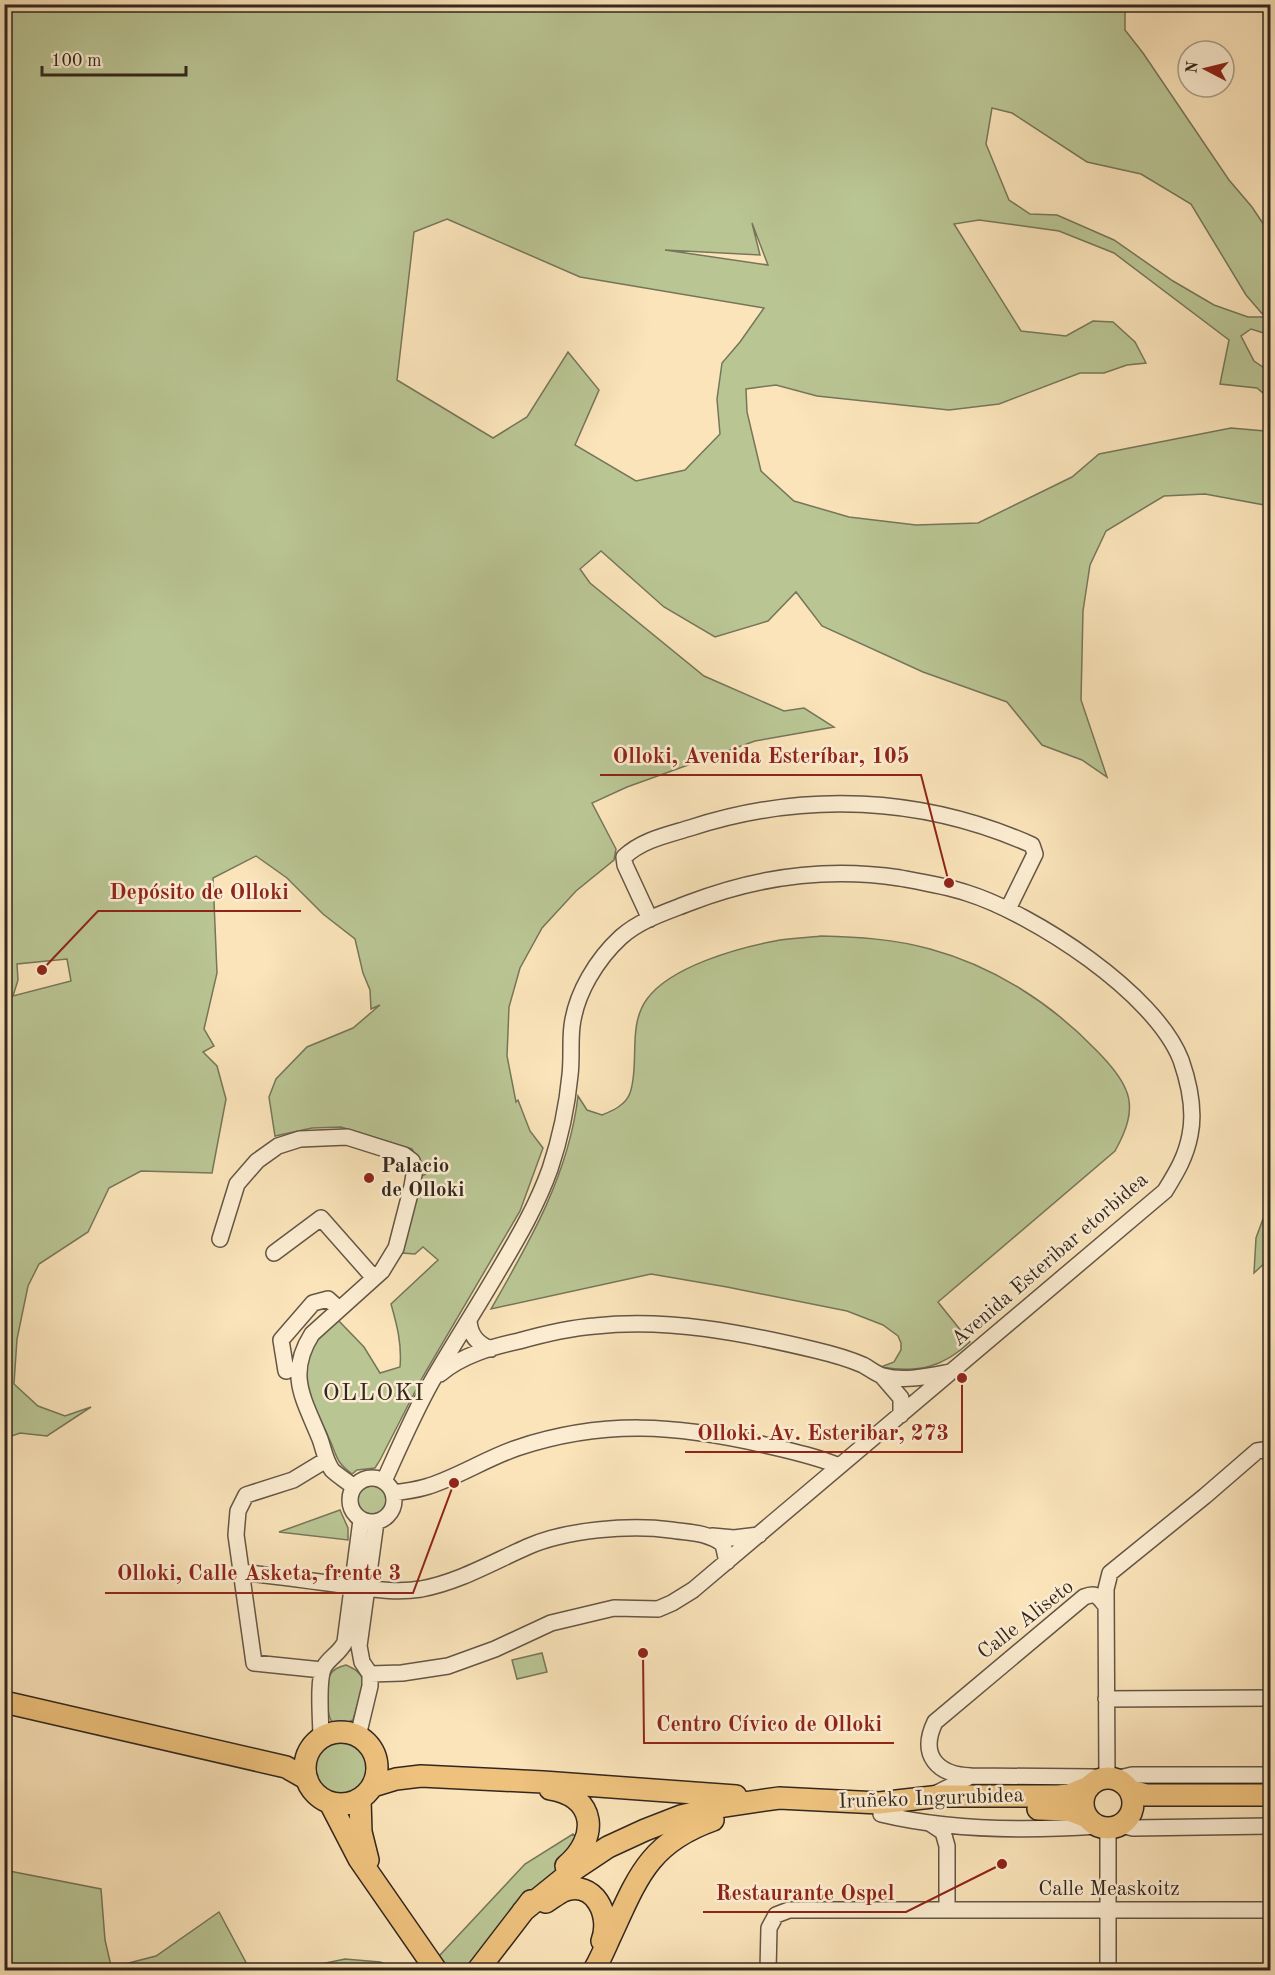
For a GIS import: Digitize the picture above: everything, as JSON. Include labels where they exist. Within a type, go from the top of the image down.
[{"type":"highway","points":[[4,1702],[243,1756],[286,1767],[306,1779]]},
{"type":"highway","points":[[375,1881],[361,1832],[366,1792],[377,1769],[373,1751],[367,1742],[358,1736],[339,1732],[330,1733],[314,1746],[305,1766],[306,1779],[315,1794],[330,1803],[350,1803],[366,1792],[396,1779],[421,1776],[543,1782],[779,1803]]},
{"type":"highway","points":[[243,1756],[314,1746]]},
{"type":"highway","points":[[376,1761],[421,1776]]},
{"type":"highway","points":[[480,1968],[543,1885],[571,1862],[584,1845],[590,1826],[586,1812],[576,1800],[560,1790],[508,1782]]},
{"type":"highway","name":"Iruñeko Ingurubidea","points":[[524,1911],[575,1869],[608,1847],[681,1816],[736,1805],[879,1803],[929,1797],[1069,1795],[1109,1802]]},
{"type":"highway","points":[[1109,1802],[1146,1795],[1270,1795]]},
{"type":"highway","points":[[1109,1802],[1146,1809],[1270,1809]]},
{"type":"highway","name":"Iruñeko Ingurubidea","points":[[779,1803],[898,1815],[937,1810],[1069,1810],[1109,1802]]},
{"type":"highway","points":[[330,1803],[358,1859],[436,1971]]},
{"type":"highway","points":[[594,1971],[635,1882],[654,1855],[681,1833],[729,1814],[779,1803]]},
{"type":"highway","points":[[480,1968],[495,1956],[546,1902],[563,1891],[580,1890],[594,1896],[599,1902],[606,1930],[588,1971]]},
{"type":"street","points":[[650,919],[624,865],[624,857],[635,847],[714,820],[802,804],[895,806],[976,823],[1032,845],[1035,854],[1033,860],[1008,909]]},
{"type":"street","name":"Avenida Esteribar etorbidea","points":[[336,1656],[352,1655],[366,1668],[402,1673],[448,1666],[487,1653],[551,1623],[614,1608],[658,1609],[693,1590],[1165,1191],[1182,1163],[1191,1133],[1191,1101],[1180,1059],[1165,1032],[1120,984],[1058,937],[1008,909],[967,892],[933,884],[897,878],[830,874],[794,876],[750,883],[716,892],[650,919],[623,934],[605,954],[588,979],[577,1006],[572,1024],[566,1105],[550,1169],[528,1221],[434,1378],[389,1487]]},
{"type":"street","points":[[220,1239],[237,1184],[256,1161],[278,1146],[300,1139],[347,1137],[404,1155],[412,1161],[415,1169],[404,1224],[396,1248],[382,1271],[312,1334],[299,1360],[298,1384],[326,1460],[333,1472],[354,1487]]},
{"type":"street","points":[[274,1253],[321,1218],[374,1278]]},
{"type":"street","points":[[286,1371],[281,1340],[313,1303],[328,1299],[339,1309]]},
{"type":"street","points":[[469,1321],[474,1337],[491,1349]]},
{"type":"street","points":[[434,1378],[467,1357],[544,1334],[595,1326],[680,1325],[748,1336],[846,1358],[882,1376],[901,1398],[901,1415]]},
{"type":"street","points":[[882,1376],[913,1378],[951,1372]]},
{"type":"street","points":[[389,1487],[393,1508],[389,1515],[369,1521],[355,1515],[350,1501],[354,1487],[365,1479],[371,1478],[389,1487],[429,1486],[491,1458],[534,1443],[606,1429],[652,1427],[688,1430],[803,1453],[821,1458],[839,1467]]},
{"type":"street","points":[[803,1453],[838,1452],[866,1445]]},
{"type":"street","name":"Calle Aliseto","points":[[1107,1606],[1107,1578],[1113,1569],[1205,1496],[1257,1450],[1270,1449]]},
{"type":"street","points":[[803,1453],[819,1466],[822,1473],[821,1483]]},
{"type":"street","points":[[322,1670],[254,1663],[236,1535],[238,1511],[246,1495],[293,1480],[326,1460]]},
{"type":"street","points":[[314,1746],[322,1670],[336,1656],[345,1642],[359,1587],[369,1521]]},
{"type":"street","points":[[240,1572],[388,1592],[421,1589],[472,1572],[530,1545],[573,1534],[623,1527],[661,1528],[734,1538],[759,1534]]},
{"type":"street","points":[[712,1536],[723,1544],[727,1562]]},
{"type":"street","points":[[358,1736],[370,1686],[359,1646],[359,1587]]},
{"type":"street","name":"Calle Aliseto","points":[[970,1776],[955,1776],[935,1763],[929,1745],[930,1733],[935,1722],[1084,1597],[1092,1594],[1098,1596],[1107,1606]]},
{"type":"street","points":[[1107,1606],[1108,1971]]},
{"type":"street","points":[[1106,1699],[1270,1698]]},
{"type":"street","points":[[881,1814],[931,1824],[1070,1828],[1109,1802],[1132,1775],[1270,1775]]},
{"type":"street","points":[[929,1797],[970,1776],[1093,1776],[1109,1802],[1133,1828],[1270,1826]]},
{"type":"street","points":[[931,1824],[943,1832],[947,1846],[947,1910]]},
{"type":"street","name":"Calle Measkoitz","points":[[768,1971],[769,1928],[776,1915],[789,1910],[1270,1910]]},
{"type":"green space","points":[[4,5],[1125,5],[1125,30],[1229,180],[1252,207],[1270,234],[1270,335],[1251,329],[1241,336],[1254,361],[1270,372],[1270,399],[1257,388],[1220,384],[1229,340],[1114,253],[1059,231],[979,220],[954,224],[1021,331],[1066,336],[1093,321],[1113,322],[1135,342],[1146,363],[1127,365],[1104,373],[1080,373],[999,404],[949,410],[817,396],[776,385],[746,389],[747,412],[761,471],[794,501],[849,517],[916,525],[978,523],[1072,477],[1099,454],[1231,428],[1265,431],[1270,437],[1270,506],[1205,494],[1164,496],[1106,531],[1090,565],[1083,611],[1081,700],[1107,777],[1082,760],[1042,745],[1007,702],[923,672],[822,626],[796,592],[768,621],[715,637],[664,607],[601,551],[580,569],[590,583],[704,676],[784,711],[804,708],[834,727],[755,741],[627,787],[592,803],[616,849],[614,860],[576,891],[542,928],[520,968],[509,1007],[507,1056],[516,1102],[518,1100],[530,1131],[543,1148],[520,1211],[422,1378],[375,1468],[357,1470],[352,1474],[339,1461],[312,1402],[306,1379],[306,1367],[315,1343],[336,1318],[364,1347],[380,1373],[400,1367],[400,1342],[391,1304],[438,1260],[423,1247],[415,1254],[402,1253],[420,1177],[426,1174],[412,1149],[341,1127],[312,1128],[275,1136],[269,1097],[276,1079],[307,1047],[353,1028],[380,1005],[371,1009],[370,990],[363,973],[355,939],[323,914],[287,878],[256,856],[213,878],[217,973],[204,1029],[214,1046],[203,1052],[217,1066],[226,1099],[212,1173],[141,1171],[109,1188],[88,1232],[39,1264],[28,1286],[17,1339],[14,1384],[38,1406],[65,1416],[91,1407],[47,1436],[20,1433],[6,1438],[5,1442]],"holes":[[[992,108],[1012,113],[1087,162],[1141,174],[1191,204],[1246,295],[1265,317],[1248,317],[1214,305],[1173,281],[1114,240],[1057,215],[1030,214],[1009,200],[986,144]],[[447,219],[580,277],[764,308],[722,363],[717,399],[720,434],[685,470],[636,481],[575,445],[599,390],[568,352],[527,417],[493,438],[397,380],[414,232]],[[752,223],[768,265],[665,250],[760,255]],[[67,959],[71,981],[13,996],[18,980],[17,964]]]},
{"type":"green space","points":[[821,936],[876,939],[930,949],[976,965],[998,976],[1040,1002],[1079,1033],[1113,1068],[1129,1098],[1129,1114],[1115,1151],[938,1302],[970,1342],[949,1358],[929,1366],[918,1369],[881,1367],[894,1362],[901,1350],[898,1336],[883,1325],[847,1311],[651,1274],[491,1309],[520,1258],[557,1180],[573,1125],[578,1096],[587,1110],[602,1115],[618,1107],[628,1097],[633,1082],[637,1021],[647,999],[671,977],[724,954],[786,939]]},
{"type":"green space","points":[[1270,1200],[1270,1258],[1254,1273],[1256,1238]]},
{"type":"green space","points":[[372,1486],[382,1490],[386,1500],[382,1510],[372,1514],[362,1510],[358,1500],[362,1490]]},
{"type":"green space","points":[[340,1510],[348,1528],[348,1540],[279,1532]]},
{"type":"green space","points":[[542,1653],[547,1672],[517,1679],[512,1660]]},
{"type":"green space","points":[[346,1665],[357,1671],[364,1681],[353,1720],[335,1723],[331,1719],[328,1708],[329,1679],[331,1673]]},
{"type":"green space","points":[[336,1742],[346,1742],[360,1749],[367,1768],[360,1787],[346,1794],[336,1794],[326,1790],[319,1783],[315,1773],[315,1763],[319,1753],[326,1746]]},
{"type":"green space","points":[[573,1834],[584,1845],[478,1970],[426,1970],[525,1864]]},
{"type":"green space","points":[[4,1870],[101,1889],[105,1940],[112,1970],[5,1970]]},
{"type":"green space","points":[[219,1912],[250,1970],[116,1970],[121,1965],[156,1956]]},
{"type":"green space","points":[[345,1959],[380,1962],[401,1970],[292,1970]]},
{"type":"place","name":"Olloki, Avenida Esteríbar, 105","points":[[949,883]]},
{"type":"place","name":"Depósito de Olloki","points":[[42,970]]},
{"type":"place","name":"Palacio de Olloki","points":[[369,1178]]},
{"type":"place","name":"Olloki. Av. Esteribar, 273","points":[[962,1378]]},
{"type":"place","name":"Olloki, Calle Asketa, frente 3","points":[[454,1483]]},
{"type":"place","name":"Centro Cívico de Olloki","points":[[643,1653]]},
{"type":"place","name":"Restaurante Ospel","points":[[1002,1864]]},
{"type":"district","name":"OLLOKI","points":[[374,1394]]}]
